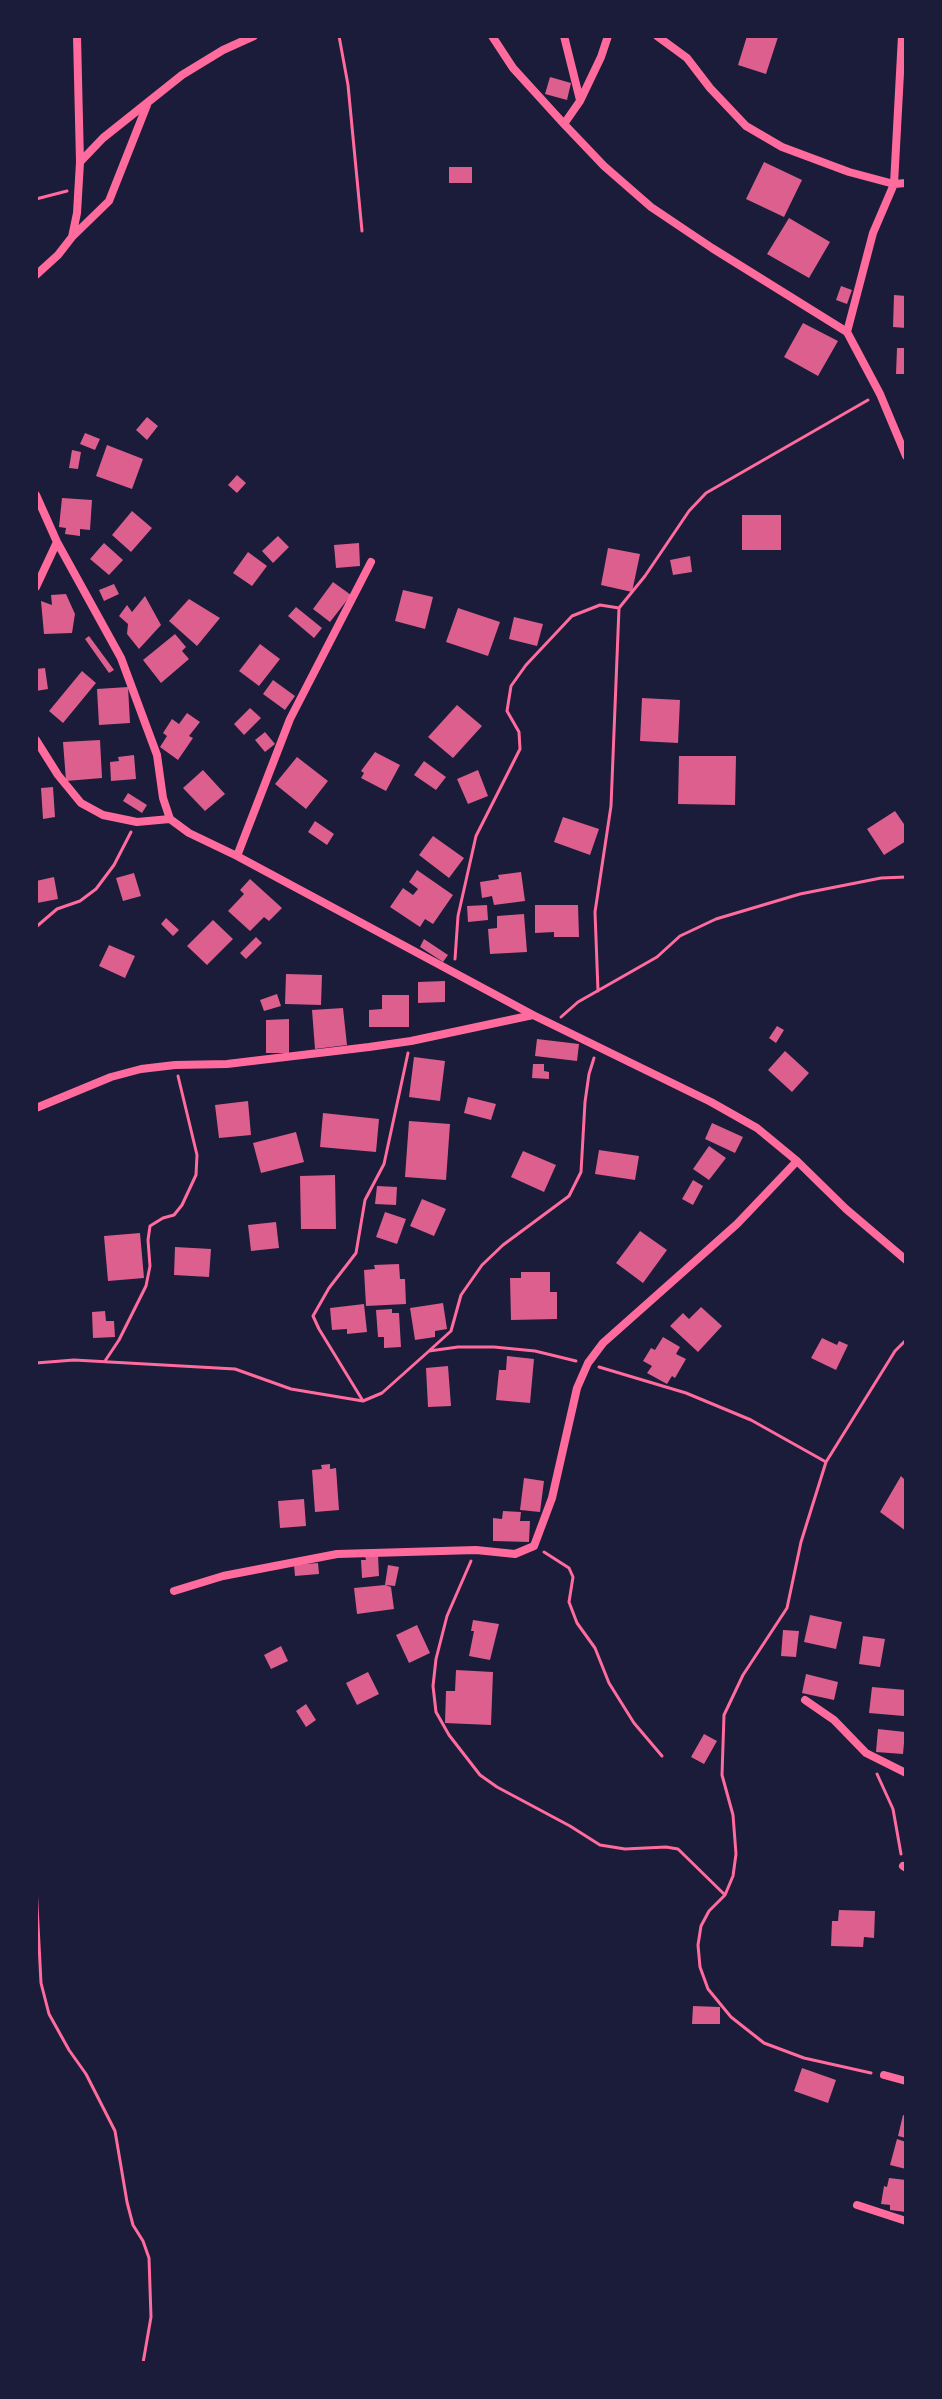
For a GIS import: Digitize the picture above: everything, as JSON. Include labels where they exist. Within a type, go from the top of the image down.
[{"type":"street","points":[[72,237],[80,162],[77,36]]},
{"type":"street","points":[[80,162],[103,138],[182,75],[254,36]]},
{"type":"street","points":[[492,36],[513,68],[564,124],[604,166],[651,207],[847,332],[880,394],[906,456]]},
{"type":"street","points":[[564,36],[580,101]]},
{"type":"street","points":[[564,124],[580,101],[608,36]]},
{"type":"street","points":[[657,36],[687,58],[746,126],[782,147],[849,172],[894,184],[906,183]]},
{"type":"street","points":[[847,332],[873,233],[894,184],[902,36]]},
{"type":"street","points":[[36,275],[109,201],[149,102]]},
{"type":"street","points":[[36,495],[57,542],[121,658],[157,755],[163,798],[170,819],[189,833],[390,937],[454,974],[757,1128],[906,1260]]},
{"type":"street","points":[[36,587],[57,542]]},
{"type":"street","points":[[237,856],[290,719],[371,562]]},
{"type":"street","points":[[36,740],[58,775],[81,803],[103,815],[137,822],[170,819]]},
{"type":"street","points":[[36,1108],[111,1077],[141,1069],[227,1064],[411,1041],[533,1015]]},
{"type":"street","points":[[174,1591],[236,1573],[337,1554],[476,1550],[515,1554],[534,1546],[552,1498],[577,1388],[588,1363],[603,1343],[737,1224],[797,1161]]},
{"type":"street","points":[[805,1700],[834,1720],[866,1753],[906,1773]]},
{"type":"street","points":[[884,2075],[906,2081]]},
{"type":"street","points":[[857,2205],[906,2221]]},
{"type":"path","points":[[339,36],[349,99],[362,231]]},
{"type":"path","points":[[36,199],[78,189]]},
{"type":"path","points":[[598,991],[595,912],[611,806],[619,608],[693,506],[706,493],[880,394]]},
{"type":"path","points":[[454,974],[458,916],[476,836],[520,749],[519,732],[507,711],[511,686],[526,665],[572,616],[600,605],[619,608]]},
{"type":"path","points":[[36,927],[57,909],[80,901],[96,889],[114,865],[137,822]]},
{"type":"path","points":[[552,1024],[578,1002],[657,957],[680,936],[716,919],[800,894],[881,878],[906,877]]},
{"type":"path","points":[[363,1401],[313,1316],[329,1288],[356,1253],[365,1200],[384,1164],[411,1041]]},
{"type":"path","points":[[36,1363],[55,1360],[235,1369],[291,1389],[363,1401],[382,1393],[451,1331],[461,1295],[482,1265],[503,1245],[569,1196],[581,1172],[589,1074],[598,1047]]},
{"type":"path","points":[[103,1363],[119,1340],[146,1286],[150,1266],[150,1226],[174,1215],[196,1175],[197,1155],[175,1065]]},
{"type":"path","points":[[884,2075],[804,2058],[764,2043],[731,2017],[708,1989],[700,1967],[698,1945],[701,1926],[725,1895],[733,1876],[736,1854],[733,1815],[722,1775],[724,1715],[743,1675],[787,1608],[801,1542],[826,1462],[895,1351],[906,1340]]},
{"type":"path","points":[[429,1351],[494,1347],[535,1351],[588,1363],[686,1393],[751,1420],[826,1462]]},
{"type":"path","points":[[534,1546],[569,1568],[573,1577],[569,1602],[577,1623],[595,1648],[609,1683],[634,1723],[662,1756]]},
{"type":"path","points":[[476,1550],[447,1616],[436,1659],[433,1686],[436,1712],[449,1735],[480,1775],[497,1787],[600,1845],[625,1849],[678,1849],[725,1895]]},
{"type":"path","points":[[866,1753],[893,1809],[904,1867]]},
{"type":"path","points":[[36,1886],[41,1983],[49,2014],[86,2074],[115,2131],[133,2225],[149,2258],[151,2317],[143,2363]]},
{"type":"building","points":[[747,36],[778,37],[766,74],[738,65]]},
{"type":"building","points":[[550,77],[571,83],[567,100],[545,94]]},
{"type":"building","points":[[764,162],[802,180],[784,217],[746,199]]},
{"type":"building","points":[[449,167],[472,167],[472,183],[449,183]]},
{"type":"building","points":[[789,218],[830,242],[809,278],[767,254]]},
{"type":"building","points":[[841,286],[852,290],[847,304],[836,300]]},
{"type":"building","points":[[894,295],[906,296],[906,328],[893,327]]},
{"type":"building","points":[[803,323],[838,341],[818,376],[784,357]]},
{"type":"building","points":[[897,348],[906,348],[906,374],[896,374]]},
{"type":"building","points":[[147,417],[158,426],[147,440],[136,430]]},
{"type":"building","points":[[85,433],[100,439],[95,450],[80,444]]},
{"type":"building","points":[[107,445],[143,459],[132,489],[96,476]]},
{"type":"building","points":[[72,450],[81,452],[78,469],[69,468]]},
{"type":"building","points":[[237,475],[246,483],[237,493],[228,485]]},
{"type":"building","points":[[62,498],[92,500],[90,530],[80,529],[80,536],[65,534],[66,528],[59,527]]},
{"type":"building","points":[[132,511],[152,528],[131,552],[112,535]]},
{"type":"building","points":[[742,515],[781,515],[781,550],[742,550]]},
{"type":"building","points":[[278,536],[289,547],[273,563],[262,551]]},
{"type":"building","points":[[104,543],[123,560],[109,575],[90,559]]},
{"type":"building","points":[[359,543],[360,566],[336,568],[334,545]]},
{"type":"building","points":[[608,548],[640,554],[632,592],[601,585]]},
{"type":"building","points":[[248,552],[267,566],[252,586],[233,573]]},
{"type":"building","points":[[690,556],[692,572],[673,575],[670,560]]},
{"type":"building","points":[[333,582],[351,595],[330,622],[313,609]]},
{"type":"building","points":[[114,584],[119,594],[104,601],[99,590]]},
{"type":"building","points":[[403,590],[433,597],[425,629],[395,621]]},
{"type":"building","points":[[66,594],[75,614],[72,633],[44,634],[41,601],[52,605],[51,595]]},
{"type":"building","points":[[145,596],[161,625],[139,649],[127,634],[128,624],[119,616],[127,605],[132,612]]},
{"type":"building","points":[[189,599],[220,618],[197,646],[169,621]]},
{"type":"building","points":[[296,607],[322,628],[314,638],[288,616]]},
{"type":"building","points":[[458,608],[500,622],[488,656],[446,642]]},
{"type":"building","points":[[514,617],[543,624],[537,646],[509,639]]},
{"type":"building","points":[[175,634],[186,647],[182,651],[189,659],[161,683],[143,660]]},
{"type":"building","points":[[89,636],[114,670],[109,673],[85,639]]},
{"type":"building","points":[[260,644],[280,659],[259,686],[239,671]]},
{"type":"building","points":[[45,668],[48,689],[36,691],[36,669]]},
{"type":"building","points":[[82,671],[96,683],[63,723],[49,711]]},
{"type":"building","points":[[273,680],[295,696],[285,710],[263,694]]},
{"type":"building","points":[[128,687],[130,723],[99,725],[97,689]]},
{"type":"building","points":[[642,698],[680,700],[678,743],[640,741]]},
{"type":"building","points":[[457,705],[482,726],[453,758],[428,737]]},
{"type":"building","points":[[250,708],[261,718],[244,735],[234,724]]},
{"type":"building","points":[[187,713],[200,722],[189,736],[193,738],[178,760],[160,747],[167,736],[163,733],[172,719],[179,724]]},
{"type":"building","points":[[265,732],[275,744],[265,752],[255,740]]},
{"type":"building","points":[[100,740],[102,778],[66,781],[63,742]]},
{"type":"building","points":[[375,752],[400,765],[386,791],[361,778],[364,773],[361,771]]},
{"type":"building","points":[[134,755],[136,779],[111,781],[110,762],[119,761],[118,757]]},
{"type":"building","points":[[679,756],[736,756],[735,805],[678,804]]},
{"type":"building","points":[[297,757],[328,781],[306,809],[275,784]]},
{"type":"building","points":[[424,761],[446,777],[436,790],[414,775]]},
{"type":"building","points":[[203,770],[225,794],[205,811],[183,788]]},
{"type":"building","points":[[478,770],[488,796],[468,804],[457,779]]},
{"type":"building","points":[[53,787],[55,817],[43,819],[41,788]]},
{"type":"building","points":[[128,793],[147,805],[142,813],[123,801]]},
{"type":"building","points":[[895,811],[906,827],[906,841],[884,855],[867,829]]},
{"type":"building","points":[[563,817],[599,829],[590,855],[554,842]]},
{"type":"building","points":[[315,821],[334,834],[327,845],[308,832]]},
{"type":"building","points":[[433,836],[464,858],[449,878],[419,855]]},
{"type":"building","points":[[417,870],[453,895],[433,924],[425,919],[420,927],[390,907],[403,888],[413,895],[418,889],[409,882]]},
{"type":"building","points":[[521,872],[525,901],[494,905],[492,896],[482,898],[480,882],[499,879],[498,875]]},
{"type":"building","points":[[134,873],[141,896],[123,901],[116,878]]},
{"type":"building","points":[[54,877],[58,899],[37,903],[36,881]]},
{"type":"building","points":[[250,879],[282,908],[269,921],[264,917],[250,931],[228,911],[244,894],[240,890]]},
{"type":"building","points":[[487,905],[488,920],[468,922],[467,906]]},
{"type":"building","points":[[535,905],[578,905],[579,937],[554,937],[554,932],[535,933]]},
{"type":"building","points":[[524,914],[527,952],[490,954],[488,929],[497,928],[497,916]]},
{"type":"building","points":[[166,918],[179,930],[173,936],[161,924]]},
{"type":"building","points":[[213,920],[233,939],[207,965],[187,946]]},
{"type":"building","points":[[256,937],[262,943],[246,959],[240,953]]},
{"type":"building","points":[[424,939],[448,955],[443,962],[420,947]]},
{"type":"building","points":[[109,945],[135,956],[125,978],[99,966]]},
{"type":"building","points":[[286,974],[322,975],[321,1005],[285,1004]]},
{"type":"building","points":[[445,981],[445,1002],[418,1003],[418,982]]},
{"type":"building","points":[[277,994],[281,1006],[264,1011],[260,1000]]},
{"type":"building","points":[[382,995],[409,995],[409,1027],[369,1027],[369,1010],[382,1009]]},
{"type":"building","points":[[343,1008],[347,1045],[315,1049],[312,1010]]},
{"type":"building","points":[[289,1019],[289,1053],[266,1053],[266,1020]]},
{"type":"building","points":[[777,1026],[784,1030],[776,1043],[769,1038]]},
{"type":"building","points":[[537,1039],[579,1044],[577,1061],[535,1056]]},
{"type":"building","points":[[785,1051],[809,1073],[792,1092],[768,1070]]},
{"type":"building","points":[[414,1057],[445,1061],[440,1101],[409,1097]]},
{"type":"building","points":[[533,1064],[544,1064],[549,1079],[532,1078]]},
{"type":"building","points":[[468,1097],[496,1104],[491,1120],[464,1113]]},
{"type":"building","points":[[248,1101],[251,1135],[219,1138],[215,1105]]},
{"type":"building","points":[[323,1113],[379,1119],[376,1152],[320,1147]]},
{"type":"building","points":[[409,1121],[450,1124],[446,1180],[405,1177]]},
{"type":"building","points":[[712,1123],[743,1137],[735,1153],[705,1139]]},
{"type":"building","points":[[296,1132],[304,1162],[261,1173],[253,1143]]},
{"type":"building","points":[[709,1146],[726,1158],[709,1180],[693,1169]]},
{"type":"building","points":[[599,1150],[639,1156],[635,1180],[595,1174]]},
{"type":"building","points":[[523,1151],[556,1165],[544,1192],[511,1177]]},
{"type":"building","points":[[335,1175],[336,1229],[301,1229],[300,1176]]},
{"type":"building","points":[[693,1180],[703,1186],[693,1205],[682,1199]]},
{"type":"building","points":[[377,1186],[397,1187],[396,1205],[375,1204]]},
{"type":"building","points":[[422,1199],[446,1209],[434,1236],[410,1226]]},
{"type":"building","points":[[385,1212],[406,1219],[397,1244],[376,1237]]},
{"type":"building","points":[[276,1222],[279,1248],[251,1251],[248,1225]]},
{"type":"building","points":[[640,1231],[667,1250],[643,1283],[616,1263]]},
{"type":"building","points":[[140,1233],[144,1278],[108,1281],[104,1236]]},
{"type":"building","points":[[175,1247],[211,1249],[209,1277],[174,1275]]},
{"type":"building","points":[[399,1264],[400,1279],[405,1279],[406,1304],[366,1306],[364,1270],[375,1269],[374,1265]]},
{"type":"building","points":[[521,1272],[550,1272],[550,1292],[557,1292],[557,1319],[511,1320],[510,1278],[521,1278]]},
{"type":"building","points":[[443,1303],[447,1329],[435,1331],[435,1337],[415,1340],[410,1308]]},
{"type":"building","points":[[364,1304],[367,1332],[347,1334],[347,1329],[332,1330],[330,1308]]},
{"type":"building","points":[[701,1307],[722,1326],[698,1352],[670,1326],[683,1313],[689,1319]]},
{"type":"building","points":[[392,1309],[392,1313],[399,1313],[401,1347],[384,1348],[384,1337],[378,1337],[376,1310]]},
{"type":"building","points":[[105,1311],[106,1321],[114,1321],[115,1337],[93,1338],[92,1312]]},
{"type":"building","points":[[663,1337],[680,1347],[676,1354],[686,1359],[675,1378],[672,1376],[667,1384],[647,1373],[652,1366],[643,1361]]},
{"type":"building","points":[[822,1338],[837,1345],[839,1341],[848,1345],[836,1370],[811,1358]]},
{"type":"building","points":[[507,1356],[534,1359],[530,1403],[496,1400],[499,1370],[506,1370]]},
{"type":"building","points":[[448,1366],[451,1406],[428,1407],[426,1368]]},
{"type":"building","points":[[330,1464],[330,1469],[336,1468],[339,1510],[315,1512],[312,1470]]},
{"type":"building","points":[[901,1476],[906,1481],[906,1531],[880,1512]]},
{"type":"building","points":[[524,1478],[544,1481],[540,1512],[520,1510]]},
{"type":"building","points":[[304,1499],[306,1526],[280,1528],[278,1501]]},
{"type":"building","points":[[503,1511],[521,1512],[520,1521],[530,1521],[529,1542],[493,1541],[493,1518],[502,1519]]},
{"type":"building","points":[[378,1555],[379,1576],[362,1578],[361,1560],[366,1560],[365,1556]]},
{"type":"building","points":[[318,1563],[319,1574],[295,1576],[294,1565]]},
{"type":"building","points":[[388,1565],[399,1567],[395,1586],[385,1585]]},
{"type":"building","points":[[391,1587],[394,1609],[357,1614],[354,1588]]},
{"type":"building","points":[[810,1615],[842,1622],[836,1649],[804,1642]]},
{"type":"building","points":[[473,1620],[499,1624],[490,1660],[469,1656]]},
{"type":"building","points":[[417,1625],[430,1653],[409,1663],[396,1635]]},
{"type":"building","points":[[783,1630],[799,1631],[796,1657],[781,1656]]},
{"type":"building","points":[[863,1636],[885,1639],[880,1667],[859,1664]]},
{"type":"building","points":[[281,1646],[288,1661],[271,1669],[264,1655]]},
{"type":"building","points":[[456,1670],[493,1672],[491,1725],[445,1723],[446,1691],[455,1691]]},
{"type":"building","points":[[368,1672],[379,1694],[357,1705],[346,1683]]},
{"type":"building","points":[[806,1674],[838,1682],[834,1700],[802,1693]]},
{"type":"building","points":[[872,1687],[906,1690],[904,1716],[869,1713]]},
{"type":"building","points":[[306,1704],[316,1720],[306,1727],[296,1711]]},
{"type":"building","points":[[878,1729],[905,1732],[903,1754],[876,1752]]},
{"type":"building","points":[[704,1734],[717,1741],[704,1764],[691,1757]]},
{"type":"building","points":[[839,1910],[875,1911],[874,1938],[864,1937],[863,1947],[831,1946],[832,1921],[838,1921]]},
{"type":"building","points":[[693,2006],[720,2007],[720,2024],[692,2024]]},
{"type":"building","points":[[802,2068],[836,2080],[828,2103],[794,2091]]},
{"type":"building","points":[[903,2115],[906,2116],[906,2138],[898,2136]]},
{"type":"building","points":[[897,2139],[906,2142],[906,2169],[890,2165]]},
{"type":"building","points":[[889,2178],[906,2180],[906,2212],[890,2210],[890,2205],[881,2204],[884,2186],[887,2187]]}]
